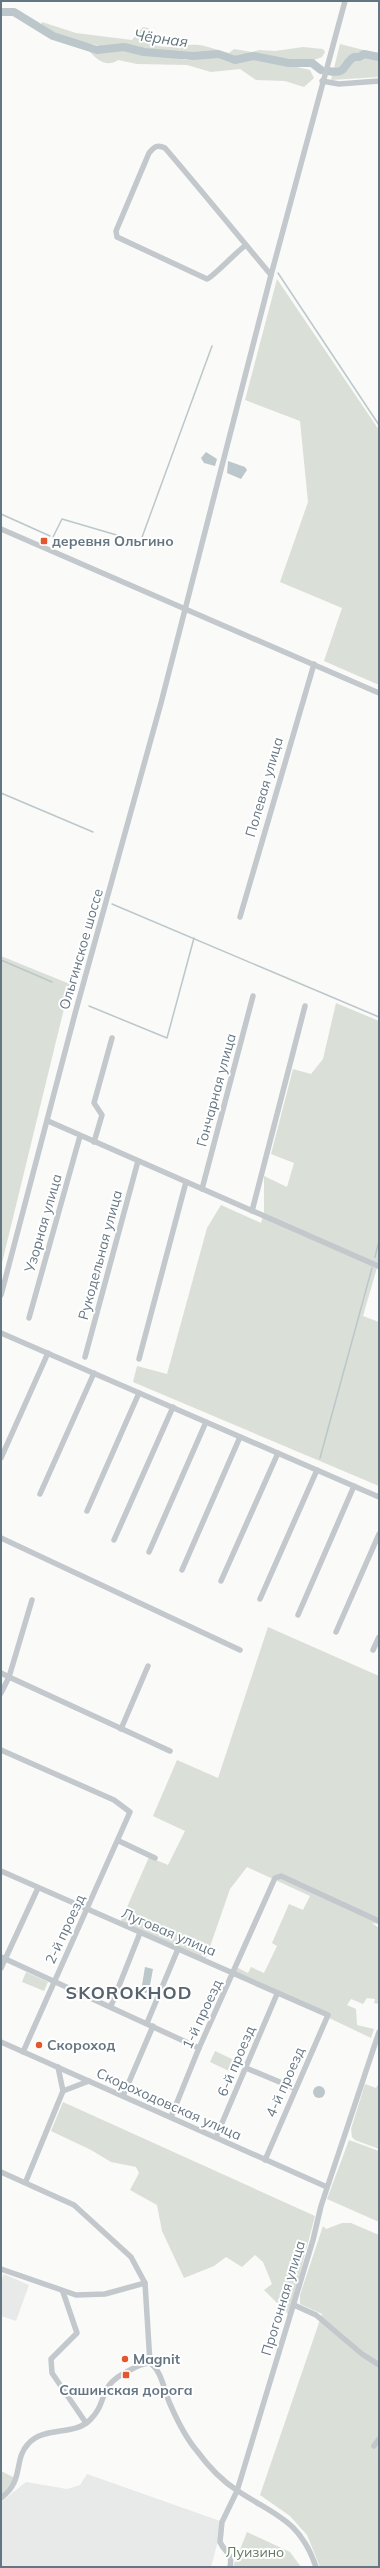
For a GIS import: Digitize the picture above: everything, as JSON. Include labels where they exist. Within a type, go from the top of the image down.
[{"type":"street","name":"Ольгинское шоссе","points":[[1,1295],[76,1010],[185,609],[322,81],[345,1]]},
{"type":"street","points":[[322,81],[339,84],[379,81]]},
{"type":"street","points":[[246,245],[228,258],[212,278],[207,279],[117,237],[116,231],[149,153],[154,147],[160,145],[165,148],[246,245],[271,275]]},
{"type":"street","points":[[1,529],[379,693]]},
{"type":"street","name":"Полевая улица","points":[[240,917],[314,664]]},
{"type":"street","name":"Гончарная улица","points":[[202,1189],[253,996]]},
{"type":"street","points":[[252,1211],[306,1006]]},
{"type":"street","points":[[94,1142],[102,1115],[94,1103],[112,1038]]},
{"type":"street","points":[[48,1121],[378,1266]]},
{"type":"street","name":"Узорная улица","points":[[29,1318],[80,1136]]},
{"type":"street","name":"Рукодельная улица","points":[[85,1357],[138,1161]]},
{"type":"street","points":[[139,1359],[186,1182]]},
{"type":"street","points":[[1,1333],[379,1497]]},
{"type":"street","points":[[1,1458],[48,1353]]},
{"type":"street","points":[[40,1494],[94,1373]]},
{"type":"street","points":[[87,1511],[139,1393]]},
{"type":"street","points":[[114,1540],[173,1407]]},
{"type":"street","points":[[149,1552],[206,1422]]},
{"type":"street","points":[[182,1570],[240,1436]]},
{"type":"street","points":[[221,1581],[278,1453]]},
{"type":"street","points":[[260,1599],[317,1470]]},
{"type":"street","points":[[298,1615],[354,1486]]},
{"type":"street","points":[[336,1632],[379,1534]]},
{"type":"street","points":[[1,1538],[240,1650]]},
{"type":"street","points":[[1,1693],[9,1676],[32,1600]]},
{"type":"street","points":[[373,1650],[379,1637]]},
{"type":"street","points":[[121,1729],[148,1666]]},
{"type":"street","points":[[1,1672],[170,1751]]},
{"type":"street","name":"2-й проезд","points":[[1,1750],[114,1800],[128,1808],[130,1816],[54,1980],[23,2052]]},
{"type":"street","points":[[119,1841],[155,1858]]},
{"type":"street","name":"Луговая улица","points":[[1,1871],[277,1994],[328,2015]]},
{"type":"street","name":"1-й проезд","points":[[171,2117],[199,2048],[234,1974],[275,1878],[281,1876],[379,1921]]},
{"type":"street","points":[[1,1968],[3,1958],[38,1888]]},
{"type":"street","points":[[111,2006],[140,1933]]},
{"type":"street","points":[[147,2023],[178,1949]]},
{"type":"street","points":[[3,1958],[111,2006],[199,2048]]},
{"type":"street","name":"6-й проезд","points":[[216,2137],[277,1994]]},
{"type":"street","name":"4-й проезд","points":[[265,2160],[294,2088],[328,2015]]},
{"type":"street","points":[[123,2096],[153,2026]]},
{"type":"street","name":"Прогонная улица","points":[[230,2567],[232,2559],[230,2553],[222,2546],[219,2535],[222,2522],[237,2491],[294,2305],[327,2187],[379,2032]]},
{"type":"street","name":"Скороходовская улица","points":[[1,2042],[327,2187]]},
{"type":"street","points":[[26,2181],[63,2091],[58,2067]]},
{"type":"street","points":[[246,2068],[294,2088]]},
{"type":"street","points":[[63,2091],[89,2081]]},
{"type":"street","points":[[1,2172],[56,2194],[79,2209],[131,2257],[145,2282],[150,2363],[158,2371],[176,2416],[196,2450],[222,2479],[237,2491],[288,2522],[298,2531],[307,2543],[316,2567]]},
{"type":"street","points":[[1,2268],[63,2292],[92,2296],[145,2282]]},
{"type":"street","points":[[63,2292],[77,2333],[51,2359],[51,2370],[86,2423]]},
{"type":"street","points":[[294,2305],[316,2315],[362,2354],[379,2365]]},
{"type":"street","points":[[1,2498],[15,2483],[27,2445],[36,2437],[49,2432],[86,2423],[95,2414],[107,2386],[113,2379],[141,2364],[150,2363]]},
{"type":"street","points":[[374,2446],[379,2439]]},
{"type":"shaded area","points":[[206,452],[217,459],[215,466],[204,463],[201,458]]},
{"type":"shaded area","points":[[228,461],[245,467],[247,470],[241,479],[227,473]]},
{"type":"shaded area","points":[[145,1967],[153,1969],[149,1991],[146,1993],[141,1991]]},
{"type":"shaded area","points":[[317,2086],[321,2086],[325,2092],[321,2098],[317,2098],[313,2094],[313,2090]]},
{"type":"shaded area","points":[[4,2274],[29,2285],[16,2321],[1,2316],[1,2280]]},
{"type":"shaded area","points":[[87,2474],[223,2522],[211,2567],[1,2567],[1,2502],[26,2482],[67,2489],[80,2485]]},
{"type":"green space","points":[[42,22],[76,33],[132,40],[143,27],[148,28],[153,33],[151,39],[152,44],[164,47],[199,45],[229,53],[234,49],[252,52],[259,50],[275,51],[303,47],[323,49],[325,52],[322,57],[314,60],[289,61],[249,54],[236,59],[217,52],[193,55],[172,51],[150,51],[123,45],[99,48],[97,45],[61,36],[41,25]]},
{"type":"green space","points":[[340,44],[379,54],[379,77],[331,80]]},
{"type":"green space","points":[[91,50],[101,53],[126,50],[138,54],[168,55],[185,60],[214,57],[231,63],[240,63],[248,59],[267,60],[310,70],[314,78],[304,87],[285,81],[256,80],[240,69],[211,72],[187,65],[137,64],[118,60],[106,63],[95,57],[89,51]]},
{"type":"green space","points":[[277,279],[379,430],[379,685],[324,661],[342,608],[280,582],[308,502],[300,421],[245,400]]},
{"type":"green space","points":[[1,956],[70,984],[1,1267]]},
{"type":"green space","points":[[336,1003],[379,1021],[379,1261],[363,1316],[379,1322],[379,1486],[133,1382],[137,1366],[167,1374],[207,1228],[221,1205],[261,1223],[264,1212],[264,1176],[287,1187],[294,1163],[271,1154],[293,1069],[311,1074],[323,1059]]},
{"type":"green space","points":[[268,1627],[379,1676],[379,1924],[372,1923],[379,1928],[379,2004],[374,2003],[375,1999],[367,1998],[363,2004],[351,1999],[347,2005],[356,2009],[357,2025],[374,2029],[371,2038],[235,1973],[236,1967],[248,1973],[251,1967],[264,1973],[277,1946],[272,1943],[289,1904],[303,1910],[310,1896],[247,1867],[230,1889],[205,1961],[120,1923],[149,1857],[168,1865],[185,1831],[153,1816],[177,1760],[218,1778]]},
{"type":"green space","points":[[26,1972],[48,1982],[44,1991],[22,1982]]},
{"type":"green space","points":[[215,2051],[234,2060],[229,2071],[210,2062]]},
{"type":"green space","points":[[379,2083],[379,2149],[355,2140],[352,2137],[351,2129],[365,2084],[376,2088]]},
{"type":"green space","points":[[63,2102],[315,2216],[289,2315],[264,2290],[272,2284],[263,2262],[255,2255],[242,2267],[226,2257],[214,2266],[184,2278],[162,2231],[157,2205],[130,2190],[139,2173],[136,2167],[111,2162],[91,2150],[51,2131]]},
{"type":"green space","points":[[349,2140],[379,2151],[379,2222],[327,2199]]},
{"type":"green space","points":[[342,2223],[351,2223],[379,2235],[379,2567],[320,2567],[307,2535],[290,2516],[260,2495],[322,2314],[300,2304],[300,2295],[323,2226],[326,2229]]},
{"type":"green space","points":[[1,2471],[15,2478],[1,2496]]},
{"type":"green space","name":"Луизино","points":[[247,2532],[290,2552],[301,2567],[233,2567]]},
{"type":"waterway","name":"Чёрная","points":[[1,12],[14,12],[53,36],[97,50],[124,47],[144,52],[193,56],[218,54],[235,60],[253,56],[289,63],[312,63],[321,70]]},
{"type":"waterway","name":"Чёрная","points":[[328,71],[334,72],[342,70],[354,57],[359,57],[364,54],[379,57]]},
{"type":"waterway","points":[[278,273],[379,425]]},
{"type":"waterway","points":[[53,537],[62,519],[137,541],[141,540],[212,346]]},
{"type":"waterway","points":[[1,514],[50,536]]},
{"type":"waterway","points":[[1,793],[93,832]]},
{"type":"waterway","points":[[112,904],[379,1017]]},
{"type":"waterway","points":[[89,1006],[167,1038],[194,938]]},
{"type":"waterway","points":[[1,960],[52,982]]},
{"type":"waterway","points":[[375,1257],[379,1241]]},
{"type":"waterway","points":[[320,1458],[372,1268]]},
{"type":"place","name":"деревня Ольгино","points":[[44,541]]},
{"type":"place","name":"Скороход","points":[[39,2045]]},
{"type":"place","name":"Magnit","points":[[125,2359]]},
{"type":"place","name":"Сашинская дорога","points":[[126,2375]]},
{"type":"district","name":"SKOROKHOD","points":[[129,1992]]}]
